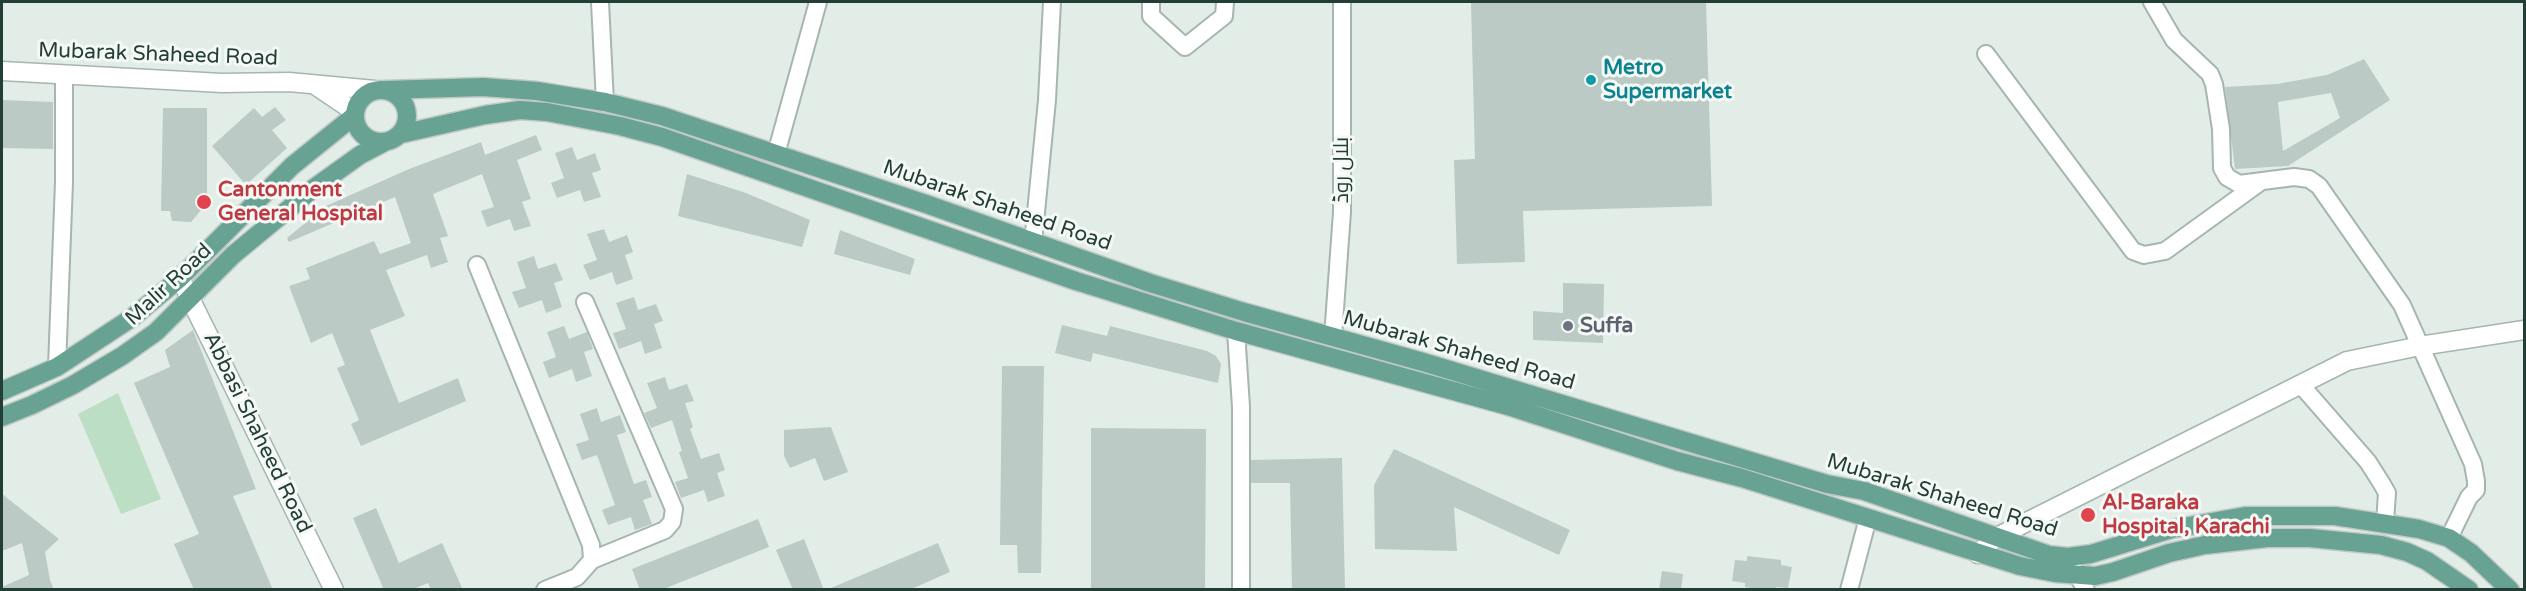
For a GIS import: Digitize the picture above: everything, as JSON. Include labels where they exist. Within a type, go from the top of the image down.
[{"type":"main road","name":"Mubarak Shaheed Road","points":[[380,90],[483,87],[605,102],[662,116],[1150,283],[1333,338],[1423,362],[1827,484],[1864,491],[2049,555],[2068,557],[2091,554],[2172,529],[2245,516],[2335,516],[2385,522],[2449,538],[2471,553],[2511,590]]},
{"type":"main road","points":[[380,90],[399,97],[407,111],[405,127],[401,134],[393,140],[383,142],[374,142],[360,132],[354,114],[361,98],[380,90]]},
{"type":"main road","name":"Mubarak Shaheed Road","points":[[401,134],[485,115],[520,110],[547,112],[620,126],[662,137],[1076,281],[1236,331],[1508,406],[1978,554],[2082,583],[2169,553],[2205,545],[2267,538],[2310,538],[2381,545],[2407,552],[2436,566],[2469,590]]},
{"type":"main road","name":"Malir Road","points":[[2,391],[57,366],[134,317],[180,278],[292,166],[354,114]]},
{"type":"main road","name":"Malir Road","points":[[2,417],[52,395],[122,356],[156,332],[192,299],[233,255],[314,188],[360,155],[383,142]]},
{"type":"street","points":[[600,2],[605,102]]},
{"type":"street","points":[[776,154],[818,2]]},
{"type":"street","points":[[1033,243],[1047,100],[1052,2]]},
{"type":"street","points":[[1151,2],[1151,16],[1185,47],[1224,16],[1225,2]]},
{"type":"street","name":"بلال روڈ","points":[[1333,338],[1342,212],[1342,2]]},
{"type":"street","points":[[2152,2],[2174,40],[2210,74],[2214,84],[2221,129],[2222,168],[2227,177],[2239,184],[2294,177],[2309,179],[2319,186],[2402,305],[2473,464],[2476,490],[2469,497],[2449,538]]},
{"type":"street","points":[[1986,54],[2133,251],[2144,255],[2165,251],[2262,182]]},
{"type":"street","name":"Mubarak Shaheed Road","points":[[2,72],[222,83],[313,84],[380,90]]},
{"type":"street","points":[[57,366],[64,182],[64,75]]},
{"type":"street","points":[[313,84],[354,114]]},
{"type":"street","points":[[477,265],[591,545],[592,561]]},
{"type":"street","name":"Abbasi Shaheed Road","points":[[180,278],[334,590]]},
{"type":"street","points":[[545,590],[577,577],[592,561],[665,530],[672,522],[674,509],[585,302]]},
{"type":"street","points":[[1978,554],[1995,538],[2347,362],[2420,346],[2524,330]]},
{"type":"street","points":[[1236,331],[1241,407],[1241,590]]},
{"type":"street","points":[[2301,385],[2368,462],[2382,484],[2387,493],[2385,522]]},
{"type":"street","points":[[1849,590],[1868,518]]},
{"type":"street","points":[[2068,557],[2082,583]]},
{"type":"green space","points":[[118,393],[161,499],[121,514],[78,414]]},
{"type":"building","name":"Metro Supermarket","points":[[1471,2],[1706,2],[1712,206],[1523,211],[1525,262],[1457,264],[1454,160],[1475,159]]},
{"type":"building","points":[[2364,59],[2390,100],[2288,166],[2235,169],[2225,87],[2277,84],[2327,75]],"holes":[[[2331,93],[2340,118],[2283,151],[2278,102]]]},
{"type":"building","points":[[2,100],[53,102],[53,149],[2,148]]},
{"type":"building","points":[[275,107],[286,120],[272,130],[287,148],[246,185],[212,146],[254,108],[262,117]]},
{"type":"building","points":[[163,108],[207,108],[207,203],[191,222],[172,221],[170,211],[161,211]]},
{"type":"building","points":[[536,135],[542,150],[517,160],[531,199],[522,202],[531,226],[514,231],[510,219],[487,227],[481,211],[494,207],[482,174],[433,194],[448,236],[440,238],[448,262],[431,268],[427,255],[386,270],[405,316],[370,330],[399,403],[458,378],[466,401],[361,446],[351,424],[359,420],[337,368],[345,365],[332,333],[311,343],[289,286],[310,279],[306,268],[374,241],[380,254],[411,243],[395,197],[289,242],[287,238],[326,206],[409,169],[481,142],[485,155]]},
{"type":"building","points":[[572,147],[577,160],[595,153],[601,170],[592,173],[601,197],[584,202],[580,190],[557,198],[551,183],[564,178],[555,153]]},
{"type":"building","points":[[687,174],[746,193],[810,220],[802,247],[678,216]]},
{"type":"building","points":[[604,229],[609,242],[627,235],[633,252],[625,255],[633,279],[616,285],[612,272],[590,280],[583,265],[597,260],[587,234]]},
{"type":"building","points":[[840,230],[915,259],[910,275],[834,254]]},
{"type":"building","points":[[534,256],[538,269],[556,263],[563,280],[554,283],[562,307],[546,313],[542,300],[519,308],[512,292],[526,288],[517,262]]},
{"type":"building","name":"Suffa","points":[[1563,283],[1604,284],[1603,343],[1533,340],[1533,311],[1563,313]]},
{"type":"building","points":[[634,297],[638,310],[656,304],[663,321],[654,324],[662,348],[645,354],[641,341],[619,349],[613,333],[626,329],[616,303]]},
{"type":"building","points":[[1062,325],[1107,336],[1110,326],[1207,351],[1216,356],[1221,364],[1218,383],[1093,353],[1091,362],[1055,353]]},
{"type":"building","points":[[564,326],[569,339],[587,332],[593,349],[584,352],[592,376],[576,382],[572,369],[549,378],[543,362],[556,357],[547,332]]},
{"type":"building","points":[[193,330],[256,489],[233,496],[273,590],[194,590],[174,544],[199,534],[134,383],[170,367],[165,350]]},
{"type":"building","points":[[1002,366],[1044,366],[1041,573],[1018,573],[1017,545],[1000,545]]},
{"type":"building","points":[[665,377],[669,390],[687,384],[694,401],[685,403],[693,427],[690,429],[701,459],[719,453],[725,470],[717,473],[725,496],[708,502],[704,490],[681,498],[675,482],[688,478],[672,420],[651,428],[644,413],[657,408],[647,383]]},
{"type":"building","points":[[597,408],[601,422],[620,415],[626,432],[617,435],[634,484],[646,480],[652,497],[643,500],[652,524],[635,530],[631,517],[608,525],[602,510],[615,505],[597,455],[582,460],[576,444],[589,440],[580,414]]},
{"type":"building","points":[[831,427],[848,472],[824,481],[815,458],[790,468],[784,456],[784,430]]},
{"type":"building","points":[[1091,428],[1206,429],[1205,590],[1091,590]]},
{"type":"building","points":[[1394,449],[1570,530],[1559,555],[1454,507],[1457,551],[1375,549],[1374,485]]},
{"type":"building","points":[[1342,458],[1345,590],[1292,590],[1290,483],[1251,483],[1251,460]]},
{"type":"building","points":[[2,494],[59,539],[45,552],[54,590],[2,590],[2,587],[29,575],[22,543],[2,551]]},
{"type":"building","points":[[376,508],[399,563],[442,543],[463,590],[431,590],[428,583],[411,590],[384,590],[353,518]]},
{"type":"building","points":[[758,519],[769,547],[661,590],[640,590],[632,569]]},
{"type":"building","points":[[804,539],[824,590],[793,590],[776,550]]},
{"type":"building","points":[[938,543],[950,572],[909,590],[826,590]]},
{"type":"building","points":[[1747,556],[1781,560],[1781,565],[1792,567],[1788,588],[1776,587],[1776,590],[1763,590],[1745,587],[1745,583],[1732,581],[1735,560],[1747,561]]},
{"type":"building","points":[[1662,571],[1683,574],[1681,590],[1659,590]]},
{"type":"place","name":"Metro Supermarket","points":[[1591,80]]},
{"type":"place","name":"Cantonment General Hospital","points":[[204,202]]},
{"type":"place","name":"Suffa","points":[[1568,326]]},
{"type":"place","name":"Al-Baraka Hospital, Karachi","points":[[2088,515]]}]
